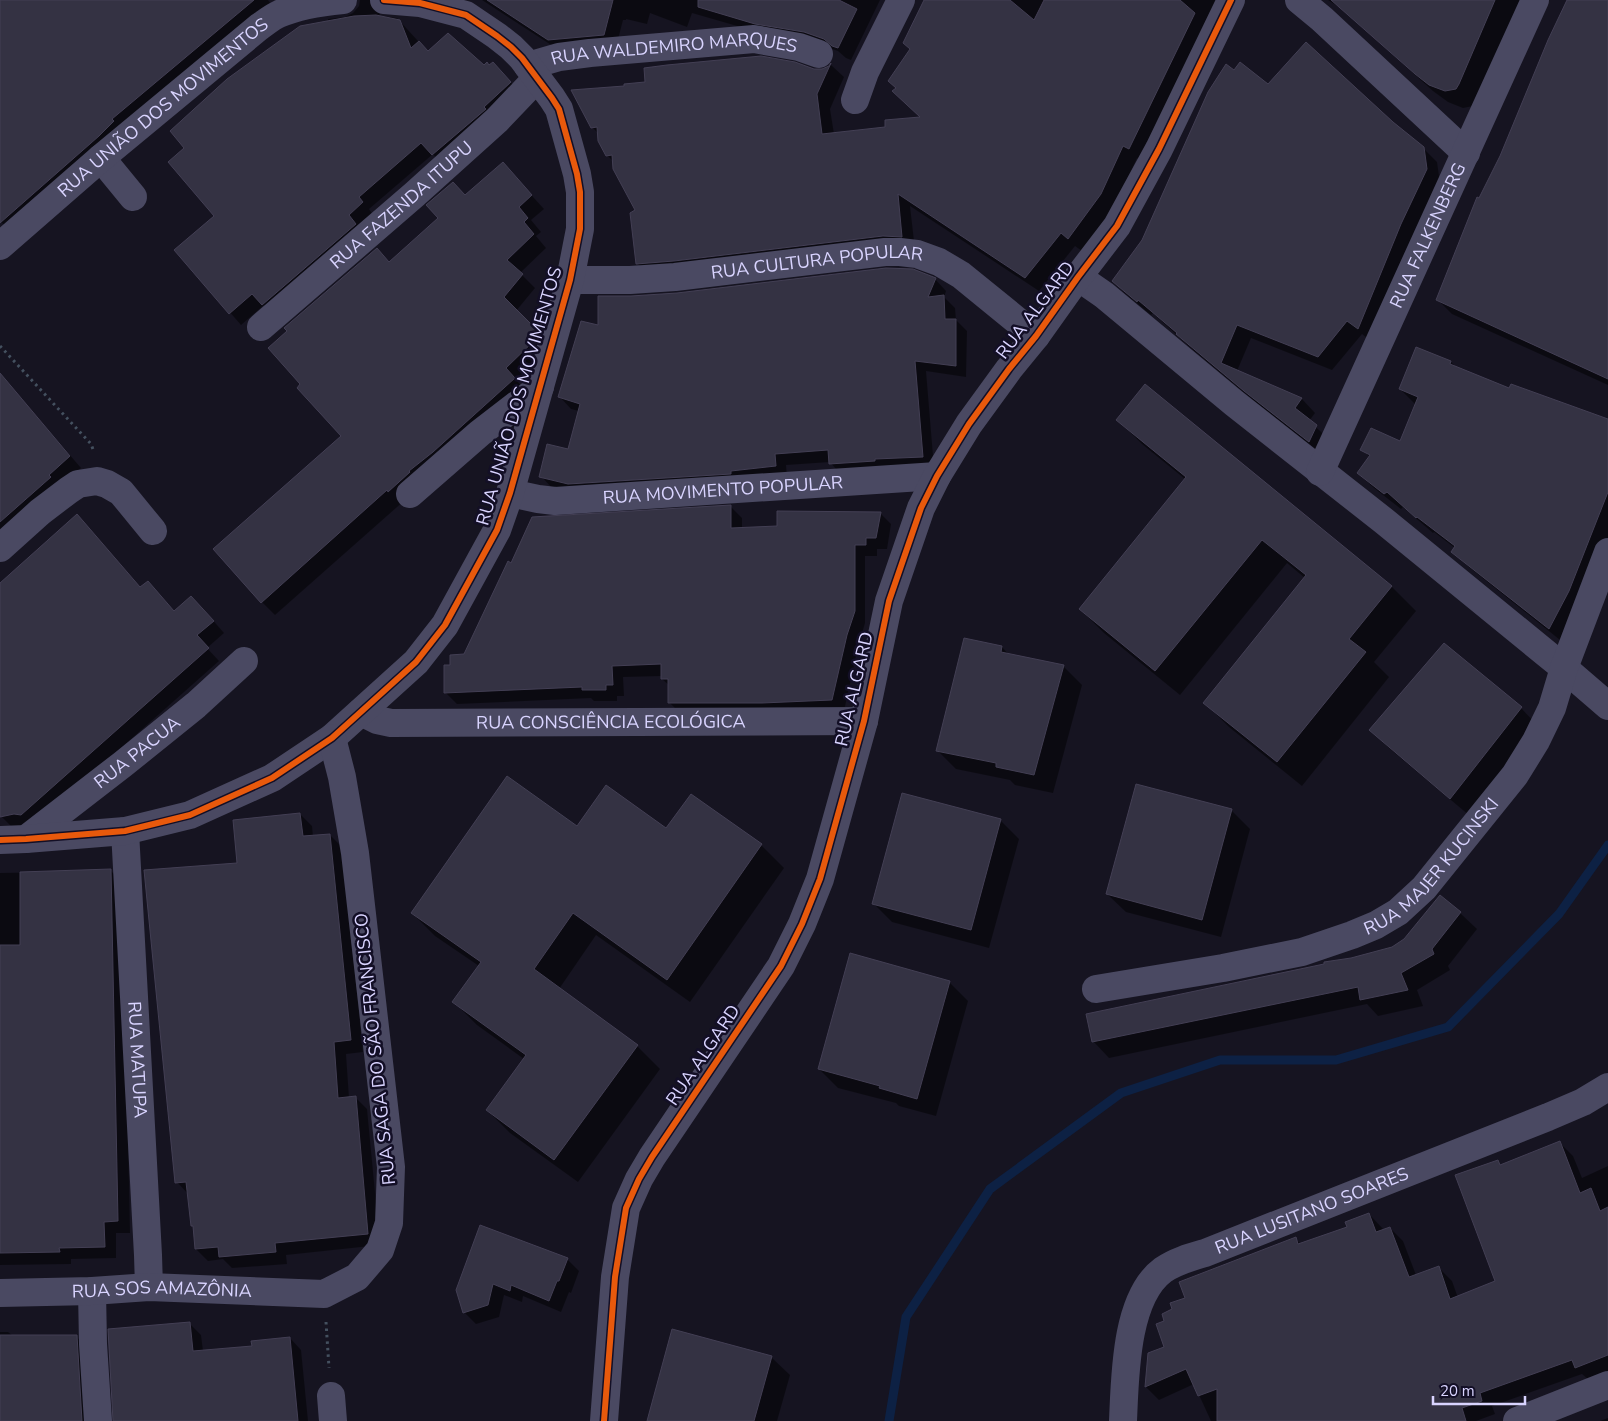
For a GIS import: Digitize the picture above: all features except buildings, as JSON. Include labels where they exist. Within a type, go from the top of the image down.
[{"type":"street","name":"RUA UNIÃO DOS MOVIMENTOS","points":[[0,246],[101,158],[259,28],[279,14],[306,6],[343,0]]},
{"type":"street","name":"RUA UNIÃO DOS MOVIMENTOS","points":[[13,839],[125,831],[190,815],[272,778],[332,738],[416,662],[446,625],[497,530],[510,493],[570,280],[580,229],[578,174],[559,109],[533,72],[511,47],[466,15],[420,3],[384,0]]},
{"type":"street","points":[[855,100],[866,72],[901,0]]},
{"type":"street","name":"RUA ALGARD","points":[[604,1421],[615,1277],[626,1208],[639,1179],[652,1158],[781,966],[802,924],[820,879],[864,721],[889,601],[921,508],[937,476],[969,424],[1122,218],[1159,149],[1231,0]]},
{"type":"street","points":[[1299,0],[1322,19],[1466,153]]},
{"type":"street","name":"RUA FALKENBERG","points":[[1320,472],[1535,0]]},
{"type":"street","name":"RUA WALDEMIRO MARQUES","points":[[533,72],[559,57],[754,39],[800,47],[819,54]]},
{"type":"street","name":"RUA FAZENDA ITUPU","points":[[261,327],[415,194],[497,120],[533,72]]},
{"type":"street","points":[[101,158],[133,197]]},
{"type":"street","name":"RUA CULTURA POPULAR","points":[[570,280],[630,280],[674,277],[885,252],[917,254],[940,262],[961,275],[1036,336]]},
{"type":"street","points":[[1078,277],[1104,295],[1234,403],[1384,521],[1608,706]]},
{"type":"street","points":[[410,494],[480,433],[540,387]]},
{"type":"street","name":"RUA MOVIMENTO POPULAR","points":[[510,493],[555,501],[937,476]]},
{"type":"street","points":[[0,548],[40,512],[69,490],[78,484],[97,481],[121,492],[153,530]]},
{"type":"street","name":"RUA MAJER KUCINSKI","points":[[1096,989],[1205,971],[1302,952],[1360,932],[1398,912],[1424,888],[1516,775],[1536,741],[1552,708],[1564,668],[1608,552]]},
{"type":"street","name":"RUA PACUA","points":[[13,839],[123,764],[196,705],[244,660]]},
{"type":"street","name":"RUA CONSCIÊNCIA ECOLÓGICA","points":[[361,712],[377,720],[391,723],[864,721]]},
{"type":"street","name":"RUA SAGA DO SÃO FRANCISCO","points":[[324,1294],[357,1277],[380,1250],[389,1223],[391,1167],[355,854],[342,777],[332,738]]},
{"type":"street","name":"RUA MATUPA","points":[[125,831],[146,1216],[148,1287]]},
{"type":"street","name":"RUA LUSITANO SOARES","points":[[1123,1421],[1128,1348],[1137,1308],[1150,1285],[1162,1271],[1178,1262],[1548,1117],[1583,1102],[1608,1087]]},
{"type":"street","name":"RUA SOS AMAZÔNIA","points":[[0,1293],[92,1291],[148,1287],[324,1294]]},
{"type":"street","points":[[92,1291],[98,1421]]},
{"type":"street","points":[[1517,1421],[1608,1385]]},
{"type":"path","points":[[0,346],[91,444],[98,462],[97,481]]},
{"type":"path","points":[[324,1294],[332,1408]]},
{"type":"waterway","points":[[889,1421],[906,1317],[990,1189],[1121,1093],[1220,1060],[1336,1060],[1448,1027],[1559,914],[1608,845]]},
{"type":"cycle path","points":[[0,840],[125,831],[190,815],[272,778],[332,738],[416,662],[445,625],[497,530],[510,493],[570,280],[580,229],[580,192],[577,174],[559,109],[522,58],[511,47],[466,15],[420,3],[384,0]]},
{"type":"cycle path","points":[[604,1421],[615,1277],[626,1208],[639,1179],[652,1157],[781,966],[802,924],[820,879],[864,721],[889,601],[921,508],[937,476],[969,424],[1117,226],[1159,149],[1231,0]]}]
